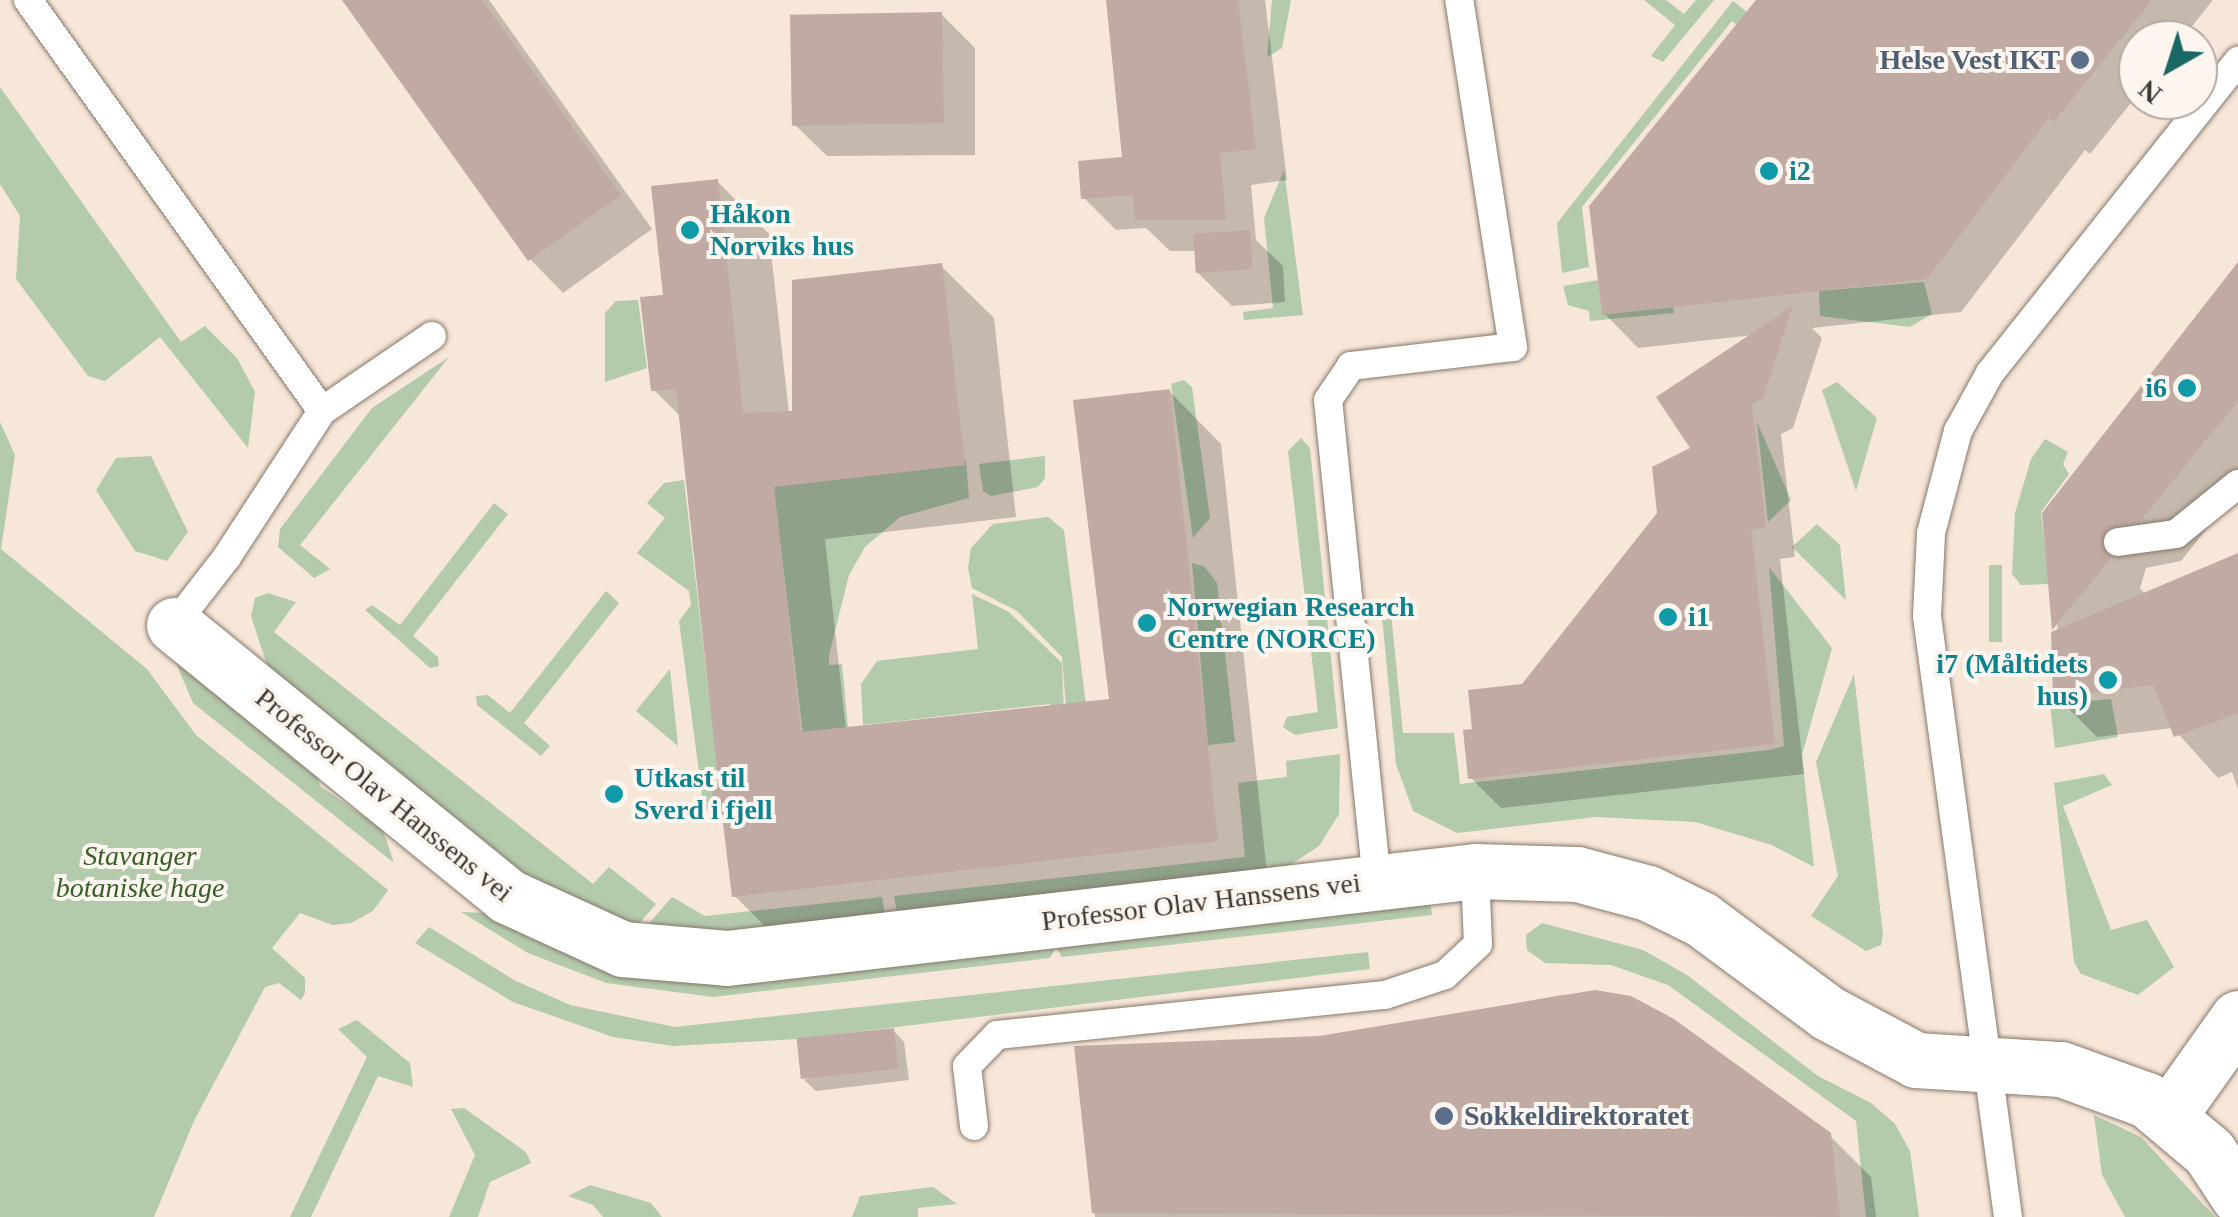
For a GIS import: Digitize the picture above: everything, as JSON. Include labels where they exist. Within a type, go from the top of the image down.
[{"type":"street","name":"Professor Olav Hanssens vei","points":[[174,625],[507,896],[557,924],[623,949],[726,958],[1475,871],[1577,874],[1648,893],[1700,919],[1868,1038],[1916,1060],[2061,1070],[2110,1083],[2170,1115],[2208,1152],[2238,1196]]},
{"type":"street","points":[[2170,1115],[2238,1018]]},
{"type":"lane","points":[[28,0],[322,411]]},
{"type":"lane","points":[[1376,882],[1328,400],[1351,366],[1513,346],[1459,0]]},
{"type":"lane","points":[[2008,1217],[1928,616],[1931,532],[1958,431],[1990,373],[2238,60]]},
{"type":"lane","points":[[174,625],[228,557],[322,411],[432,336]]},
{"type":"lane","points":[[2118,542],[2176,534],[2238,484]]},
{"type":"lane","points":[[974,1126],[966,1066],[997,1035],[1385,995],[1445,975],[1478,944],[1475,871]]},
{"type":"green space","points":[[1272,0],[1291,0],[1282,48],[1267,57]]},
{"type":"green space","points":[[1644,0],[1666,0],[1684,14],[1696,0],[1714,0],[1663,62],[1651,56],[1675,25]]},
{"type":"green space","points":[[1733,1],[1832,80],[1822,93],[1732,21],[1582,207],[1589,267],[1562,273],[1557,223]]},
{"type":"green space","points":[[0,87],[181,342],[205,326],[237,358],[255,392],[248,448],[160,337],[105,381],[88,376],[16,279],[20,216],[0,184]]},
{"type":"green space","points":[[1284,170],[1303,315],[1244,320],[1243,312],[1273,308],[1264,218]]},
{"type":"green space","points":[[1598,280],[1602,314],[1673,307],[1674,313],[1590,321],[1589,311],[1568,305],[1563,286]]},
{"type":"green space","points":[[1924,282],[1932,314],[1910,327],[1820,316],[1819,291]]},
{"type":"green space","points":[[638,300],[647,368],[605,382],[605,313],[616,301]]},
{"type":"green space","points":[[449,357],[300,545],[330,569],[314,578],[278,547],[280,529],[372,408]]},
{"type":"green space","points":[[1184,380],[1192,387],[1210,518],[1193,538],[1171,384]]},
{"type":"green space","points":[[1837,382],[1877,418],[1856,491],[1822,390]]},
{"type":"green space","name":"Stavanger botaniske hage","points":[[0,422],[15,455],[1,549],[147,669],[196,735],[388,890],[373,911],[351,923],[333,925],[300,913],[272,948],[305,978],[305,993],[301,1000],[279,983],[265,987],[194,1121],[154,1217],[0,1217]]},
{"type":"green space","points":[[1757,422],[1791,500],[1768,522]]},
{"type":"green space","points":[[1301,438],[1310,448],[1338,728],[1295,735],[1283,727],[1287,717],[1318,712],[1288,451]]},
{"type":"green space","points":[[2045,439],[2068,452],[2063,464],[2069,474],[2041,512],[2049,584],[2021,585],[2012,574],[2015,513],[2031,459]]},
{"type":"green space","points":[[151,456],[188,532],[167,561],[135,551],[96,490],[116,458]]},
{"type":"green space","points":[[1045,456],[1045,478],[1038,487],[991,496],[983,491],[979,464]]},
{"type":"green space","points":[[966,460],[969,498],[900,517],[865,547],[849,575],[829,655],[829,665],[842,664],[848,728],[835,728],[807,768],[773,481]]},
{"type":"green space","points":[[684,480],[719,782],[714,794],[722,808],[704,810],[679,621],[691,605],[689,591],[637,553],[665,518],[647,503],[664,483]]},
{"type":"green space","points":[[494,503],[508,514],[413,636],[438,657],[439,666],[430,668],[365,610],[372,605],[400,625]]},
{"type":"green space","points":[[1048,517],[1064,530],[1086,705],[1066,707],[1062,657],[1017,611],[972,588],[968,568],[971,548],[993,524]]},
{"type":"green space","points":[[1817,524],[1840,545],[1846,600],[1792,547]]},
{"type":"green space","points":[[1192,563],[1205,567],[1217,583],[1235,742],[1208,745]]},
{"type":"green space","points":[[1989,565],[2002,565],[2002,642],[1989,642]]},
{"type":"green space","points":[[1769,567],[1832,648],[1802,755],[1814,867],[1772,845],[1695,822],[1596,817],[1457,833],[1413,811],[1396,764],[1382,616],[1391,613],[1403,733],[1454,733],[1460,784],[1769,750],[1784,746]]},
{"type":"green space","points":[[606,591],[619,603],[524,723],[550,746],[541,756],[477,705],[476,696],[488,695],[510,713]]},
{"type":"green space","points":[[268,593],[296,602],[274,632],[593,884],[609,867],[656,904],[637,926],[527,879],[270,674],[251,616],[255,598]]},
{"type":"green space","points":[[972,594],[1009,612],[1062,663],[1064,715],[1053,716],[1050,704],[863,725],[861,684],[877,661],[978,649]]},
{"type":"green space","points":[[176,663],[318,775],[320,786],[383,830],[394,863],[193,703]]},
{"type":"green space","points":[[670,669],[678,746],[636,711]]},
{"type":"green space","points":[[1854,674],[1883,935],[1881,945],[1866,951],[1811,916],[1838,876],[1816,762]]},
{"type":"green space","points":[[2111,699],[2118,737],[2055,748],[2050,704]]},
{"type":"green space","points":[[1340,754],[1339,814],[1319,846],[1290,865],[897,913],[894,896],[1245,857],[1238,783],[1287,777],[1286,761]]},
{"type":"green space","points":[[2104,774],[2112,785],[2063,806],[2111,930],[2147,920],[2174,967],[2138,995],[2081,974],[2074,962],[2054,783]]},
{"type":"green space","points":[[672,897],[705,916],[882,897],[885,914],[724,931],[645,928]]},
{"type":"green space","points":[[1430,901],[1432,915],[1062,957],[1056,947],[1050,958],[713,997],[606,983],[528,953],[461,912],[487,913],[601,966]]},
{"type":"green space","points":[[1542,923],[1643,950],[1687,975],[1818,1076],[1871,1103],[1895,1124],[1910,1151],[1919,1217],[1866,1217],[1856,1121],[1668,985],[1611,965],[1545,963],[1527,950],[1526,935]]},
{"type":"green space","points":[[429,927],[514,980],[570,1005],[675,1027],[1368,952],[1370,969],[798,1039],[673,1046],[613,1037],[513,1002],[415,943]]},
{"type":"green space","points":[[357,1020],[410,1063],[413,1087],[378,1076],[311,1217],[290,1217],[367,1057],[338,1029]]},
{"type":"green space","points":[[464,1108],[526,1152],[531,1163],[490,1182],[478,1217],[449,1217],[475,1155],[451,1109]]},
{"type":"green space","points":[[2094,1115],[2141,1137],[2215,1217],[2125,1217],[2102,1175]]},
{"type":"green space","points":[[590,1185],[651,1203],[662,1217],[603,1217],[593,1205],[568,1196]]},
{"type":"green space","points":[[933,1187],[957,1204],[918,1208],[918,1217],[852,1217],[860,1196]]},
{"type":"building","points":[[342,0],[482,0],[621,195],[528,261]]},
{"type":"building","points":[[1106,0],[1238,0],[1256,149],[1220,153],[1226,220],[1135,220],[1133,195],[1081,199],[1078,161],[1122,157]]},
{"type":"building","points":[[1756,0],[2152,0],[2136,20],[2118,20],[2118,42],[2054,122],[2049,118],[1927,279],[1602,315],[1589,206]]},
{"type":"building","points":[[942,12],[944,123],[792,126],[790,15]]},
{"type":"building","name":"Norwegian Research Centre (NORCE)","points":[[718,179],[743,413],[792,411],[792,280],[942,263],[965,465],[774,487],[801,732],[1109,699],[1073,400],[1170,389],[1218,841],[732,897],[721,807],[712,794],[718,780],[676,389],[651,391],[640,297],[663,295],[651,186]]},
{"type":"building","points":[[1250,230],[1253,269],[1196,273],[1193,234]]},
{"type":"building","name":"i6","points":[[2238,262],[2238,401],[2140,521],[2107,529],[2101,545],[2111,558],[2052,630],[2042,513]]},
{"type":"building","name":"i1","points":[[1793,306],[1763,398],[1752,404],[1766,527],[1751,530],[1775,744],[1468,779],[1463,730],[1472,729],[1468,690],[1522,684],[1657,513],[1652,467],[1690,448],[1656,397]]},
{"type":"building","name":"i7 (Måltidets hus)","points":[[2238,553],[2238,713],[2174,737],[2153,685],[2053,697],[2051,632]]},
{"type":"building","name":"Sokkeldirektoratet","points":[[1595,990],[1631,996],[1674,1019],[1831,1133],[1840,1217],[1092,1213],[1074,1046],[1319,1036]]},
{"type":"building","points":[[894,1028],[898,1069],[801,1079],[797,1038]]},
{"type":"place","name":"Helse Vest IKT","points":[[2080,60]]},
{"type":"place","name":"i2","points":[[1769,171]]},
{"type":"place","name":"Håkon Norviks hus","points":[[690,230]]},
{"type":"place","name":"i6","points":[[2187,388]]},
{"type":"place","name":"i1","points":[[1668,617]]},
{"type":"place","name":"Norwegian Research Centre (NORCE)","points":[[1147,623]]},
{"type":"place","name":"i7 (Måltidets hus)","points":[[2108,680]]},
{"type":"place","name":"Utkast til Sverd i fjell","points":[[614,794]]},
{"type":"place","name":"Sokkeldirektoratet","points":[[1444,1116]]}]
